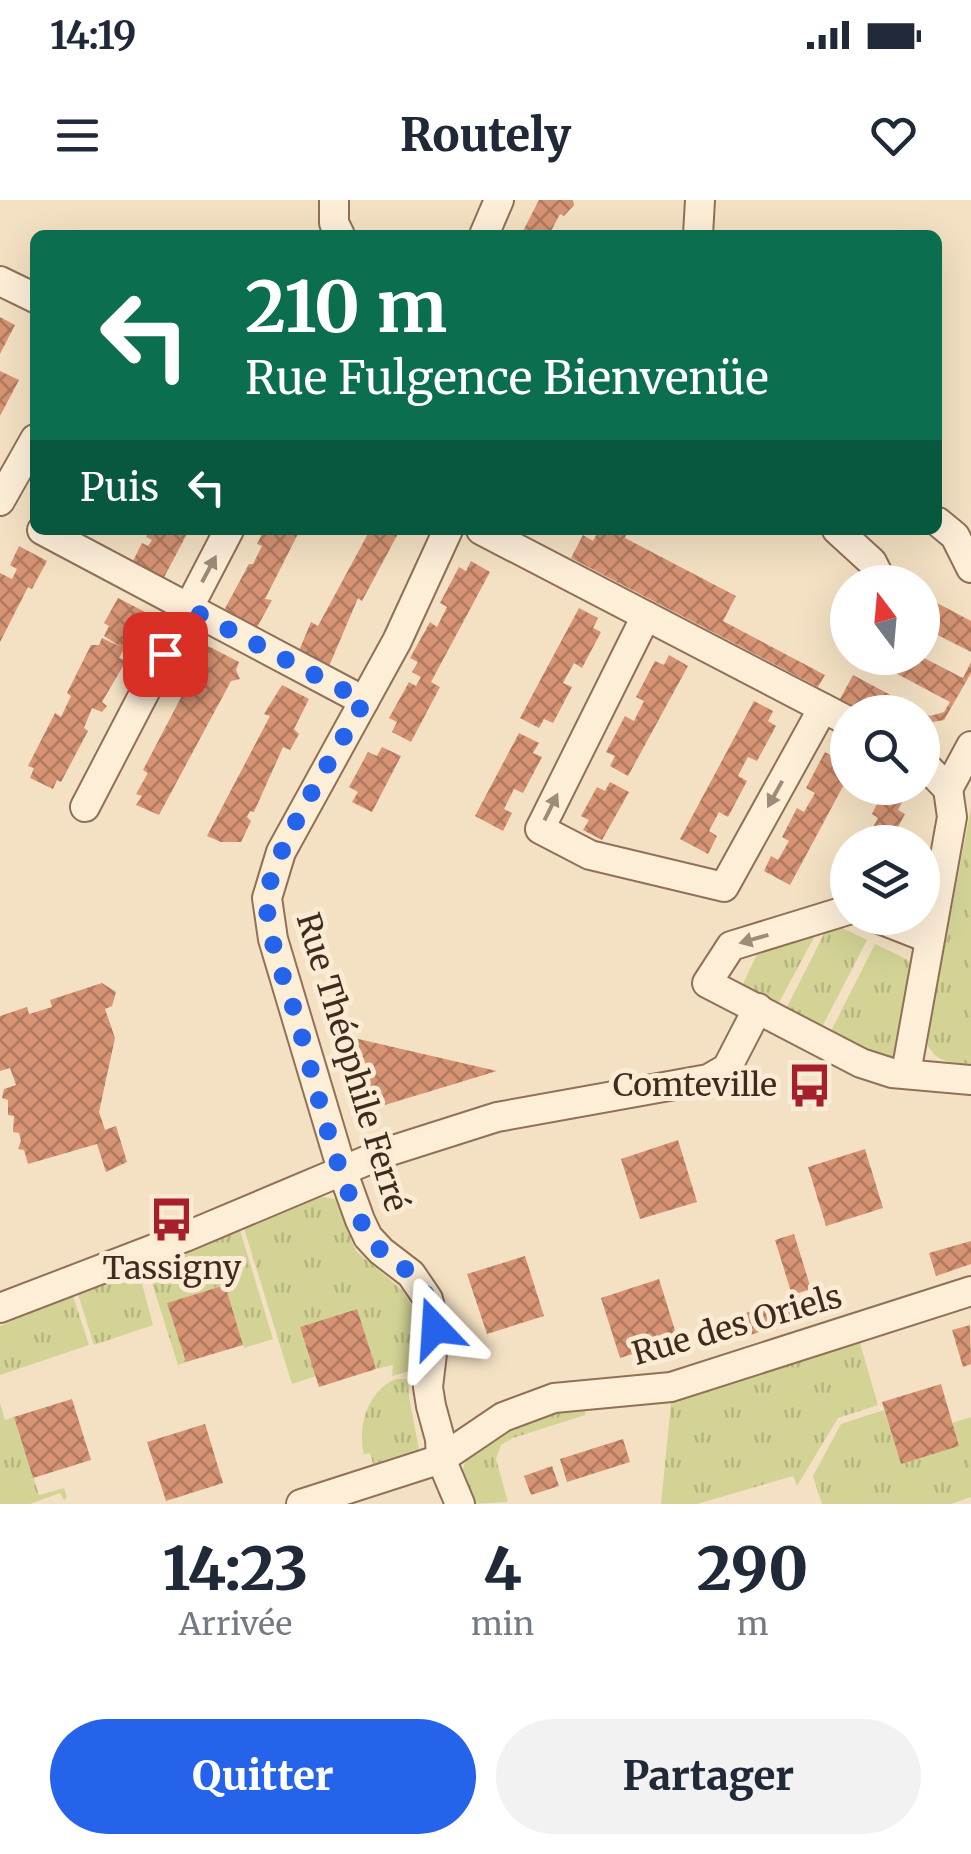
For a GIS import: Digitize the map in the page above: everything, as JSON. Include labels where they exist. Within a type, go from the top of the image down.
[{"type":"street","points":[[334,200],[338,230]]},
{"type":"street","points":[[486,230],[499,200]]},
{"type":"street","points":[[698,230],[700,200]]},
{"type":"street","points":[[0,281],[30,296]]},
{"type":"street","points":[[30,448],[0,504],[30,523]]},
{"type":"street","points":[[942,526],[954,536],[971,568]]},
{"type":"street","points":[[51,535],[364,701]]},
{"type":"street","points":[[85,807],[226,535]]},
{"type":"street","name":"Rue Théophile Ferré","points":[[446,535],[397,641],[282,852],[267,898],[274,939],[342,1170],[368,1237],[411,1274],[428,1299],[435,1345],[428,1387],[441,1460],[460,1504]]},
{"type":"street","points":[[491,535],[830,712]]},
{"type":"street","points":[[842,535],[874,565]]},
{"type":"street","points":[[646,616],[540,829],[590,855],[724,888],[830,723]]},
{"type":"street","points":[[906,1072],[952,818],[948,789],[971,746]]},
{"type":"street","points":[[940,781],[948,789]]},
{"type":"street","points":[[830,916],[731,946],[707,983],[861,1064],[892,1072],[971,1080]]},
{"type":"street","points":[[920,935],[928,938]]},
{"type":"street","points":[[0,1308],[185,1238],[342,1170],[498,1117],[708,1079],[726,1068],[758,1008]]},
{"type":"street","name":"Rue des Oriels","points":[[300,1504],[441,1460],[504,1417],[554,1398],[671,1387],[971,1291]]},
{"type":"green space","points":[[971,808],[971,1064],[938,1057],[926,1041]]},
{"type":"green space","points":[[830,922],[830,935],[857,935],[867,940],[821,1029],[785,1011]]},
{"type":"green space","points":[[818,930],[777,1006],[741,988],[760,948]]},
{"type":"green space","points":[[875,944],[908,960],[912,968],[896,1050],[884,1060],[830,1033]]},
{"type":"green space","points":[[317,1196],[335,1199],[356,1251],[401,1289],[412,1306],[418,1334],[410,1371],[392,1376],[393,1365],[376,1369],[356,1309],[300,1327],[316,1376],[292,1384],[243,1225]]},
{"type":"green space","points":[[239,1227],[273,1339],[244,1348],[224,1285],[167,1303],[186,1362],[178,1365],[147,1267]]},
{"type":"green space","points":[[138,1269],[153,1325],[94,1345],[78,1294]]},
{"type":"green space","points":[[73,1296],[89,1345],[0,1375],[0,1326]]},
{"type":"green space","points":[[859,1340],[878,1405],[838,1418],[797,1486],[793,1476],[697,1504],[661,1504],[671,1403]]},
{"type":"green space","points":[[396,1379],[408,1379],[419,1449],[373,1464],[370,1453],[364,1454],[364,1421],[378,1391]]},
{"type":"green space","points":[[0,1403],[5,1420],[14,1417],[39,1495],[64,1488],[64,1500],[60,1493],[30,1504],[0,1504]]},
{"type":"green space","points":[[586,1406],[585,1415],[501,1445],[496,1459],[508,1502],[470,1504],[461,1475],[467,1456],[525,1416]]},
{"type":"green space","points":[[884,1410],[901,1463],[959,1446],[952,1423],[971,1417],[971,1497],[951,1504],[822,1504],[813,1476],[841,1424]]},
{"type":"building","points":[[539,200],[573,200],[574,205],[564,216],[560,214],[552,230],[524,230]]},
{"type":"building","points":[[0,317],[15,325],[0,354]]},
{"type":"building","points":[[0,371],[19,380],[0,416]]},
{"type":"building","points":[[186,535],[161,583],[130,567],[142,543],[148,546],[152,540],[146,537]]},
{"type":"building","points":[[262,535],[297,535],[265,599],[272,600],[255,631],[222,614],[262,546],[257,544]]},
{"type":"building","points":[[367,535],[397,535],[362,601],[358,598],[327,671],[296,658],[311,622],[318,626]]},
{"type":"building","points":[[583,535],[593,541],[596,535],[626,535],[625,538],[736,596],[723,621],[825,675],[818,687],[571,558]]},
{"type":"building","points":[[19,546],[47,561],[32,589],[28,587],[0,642],[0,573],[12,579],[17,569],[10,565]]},
{"type":"building","points":[[471,561],[490,572],[431,682],[440,687],[411,742],[392,732],[397,722],[389,718],[409,682],[416,686],[421,677],[412,672],[418,662],[410,658],[430,622],[437,627],[447,607],[440,603],[459,567],[466,571]]},
{"type":"building","points":[[118,598],[151,615],[140,643],[131,639],[124,649],[119,658],[126,661],[102,702],[107,706],[102,712],[92,708],[84,728],[88,731],[61,782],[57,780],[53,789],[30,778],[34,768],[28,766],[55,713],[61,717],[71,696],[67,693],[91,645],[99,645],[102,638],[121,647],[104,636],[109,626],[104,623]]},
{"type":"building","points":[[940,605],[971,621],[971,652],[940,636]]},
{"type":"building","points":[[579,608],[598,618],[593,628],[601,632],[582,668],[574,663],[563,683],[572,687],[553,723],[544,719],[539,728],[520,718]]},
{"type":"building","points":[[208,646],[239,662],[236,670],[240,679],[231,681],[159,815],[136,805],[142,796],[136,794],[148,773],[143,770]]},
{"type":"building","points":[[669,655],[688,666],[628,776],[610,766],[615,756],[606,752],[625,716],[634,721],[644,701],[636,697],[655,661],[664,665]]},
{"type":"building","points":[[971,662],[971,673],[944,720],[940,721],[940,713],[950,702],[899,675],[940,675],[940,666],[963,678]]},
{"type":"building","points":[[853,675],[891,695],[842,695]]},
{"type":"building","points":[[282,685],[309,699],[294,729],[299,734],[290,750],[283,747],[254,812],[250,811],[247,817],[251,821],[241,842],[221,842],[207,836],[270,716],[264,714]]},
{"type":"building","points":[[754,701],[773,711],[768,721],[776,726],[757,761],[748,757],[743,766],[738,776],[747,781],[728,817],[719,812],[709,831],[717,836],[708,854],[680,839]]},
{"type":"building","points":[[519,733],[539,743],[533,753],[542,757],[523,793],[514,789],[504,809],[512,813],[503,831],[475,816]]},
{"type":"building","points":[[382,747],[401,756],[372,812],[352,802],[358,792],[349,787],[368,752],[377,756]]},
{"type":"building","points":[[825,752],[830,755],[833,805],[790,885],[764,871],[771,856],[778,860],[789,841],[782,837],[797,808],[804,812],[815,793],[806,788]]},
{"type":"building","points":[[610,782],[629,792],[602,840],[583,830],[589,820],[581,816],[597,787],[605,791]]},
{"type":"building","points":[[876,805],[900,805],[898,810],[905,814],[899,825],[874,825],[878,818],[872,814]]},
{"type":"building","points":[[102,983],[116,992],[112,1006],[105,1009],[115,1038],[99,1112],[105,1130],[116,1126],[127,1162],[106,1172],[97,1144],[28,1164],[24,1150],[18,1149],[21,1141],[19,1133],[13,1132],[14,1116],[8,1115],[8,1100],[2,1098],[4,1089],[16,1085],[10,1068],[0,1071],[0,1016],[27,1007],[29,1014],[52,1007],[50,1000]]},
{"type":"building","points":[[354,1038],[497,1071],[375,1108]]},
{"type":"building","points":[[678,1140],[697,1202],[640,1219],[621,1159]]},
{"type":"building","points":[[865,1149],[883,1208],[826,1226],[808,1167]]},
{"type":"building","points":[[794,1234],[811,1289],[792,1295],[775,1240]]},
{"type":"building","points":[[971,1241],[971,1264],[936,1276],[929,1253]]},
{"type":"building","points":[[525,1256],[544,1316],[487,1334],[467,1274]]},
{"type":"building","points":[[659,1279],[678,1340],[620,1358],[601,1298]]},
{"type":"building","points":[[225,1285],[243,1345],[186,1362],[167,1303]]},
{"type":"building","points":[[818,1290],[825,1311],[747,1336],[740,1315]]},
{"type":"building","points":[[357,1309],[376,1369],[319,1387],[300,1327]]},
{"type":"building","points":[[970,1325],[971,1364],[963,1367],[952,1330]]},
{"type":"building","points":[[941,1384],[959,1446],[901,1464],[882,1402]]},
{"type":"building","points":[[72,1399],[91,1460],[33,1478],[14,1417]]},
{"type":"building","points":[[205,1424],[223,1483],[166,1501],[147,1442]]},
{"type":"building","points":[[623,1439],[630,1462],[567,1482],[560,1459]]},
{"type":"building","points":[[552,1466],[559,1486],[531,1495],[524,1476]]},
{"type":"place","name":"Comteville","points":[[810,1085]]},
{"type":"place","name":"Tassigny","points":[[172,1220]]},
{"type":"route","points":[[165,654],[188,608],[364,701],[282,852],[267,898],[274,939],[360,1220],[381,1251],[422,1286],[435,1328]]}]
